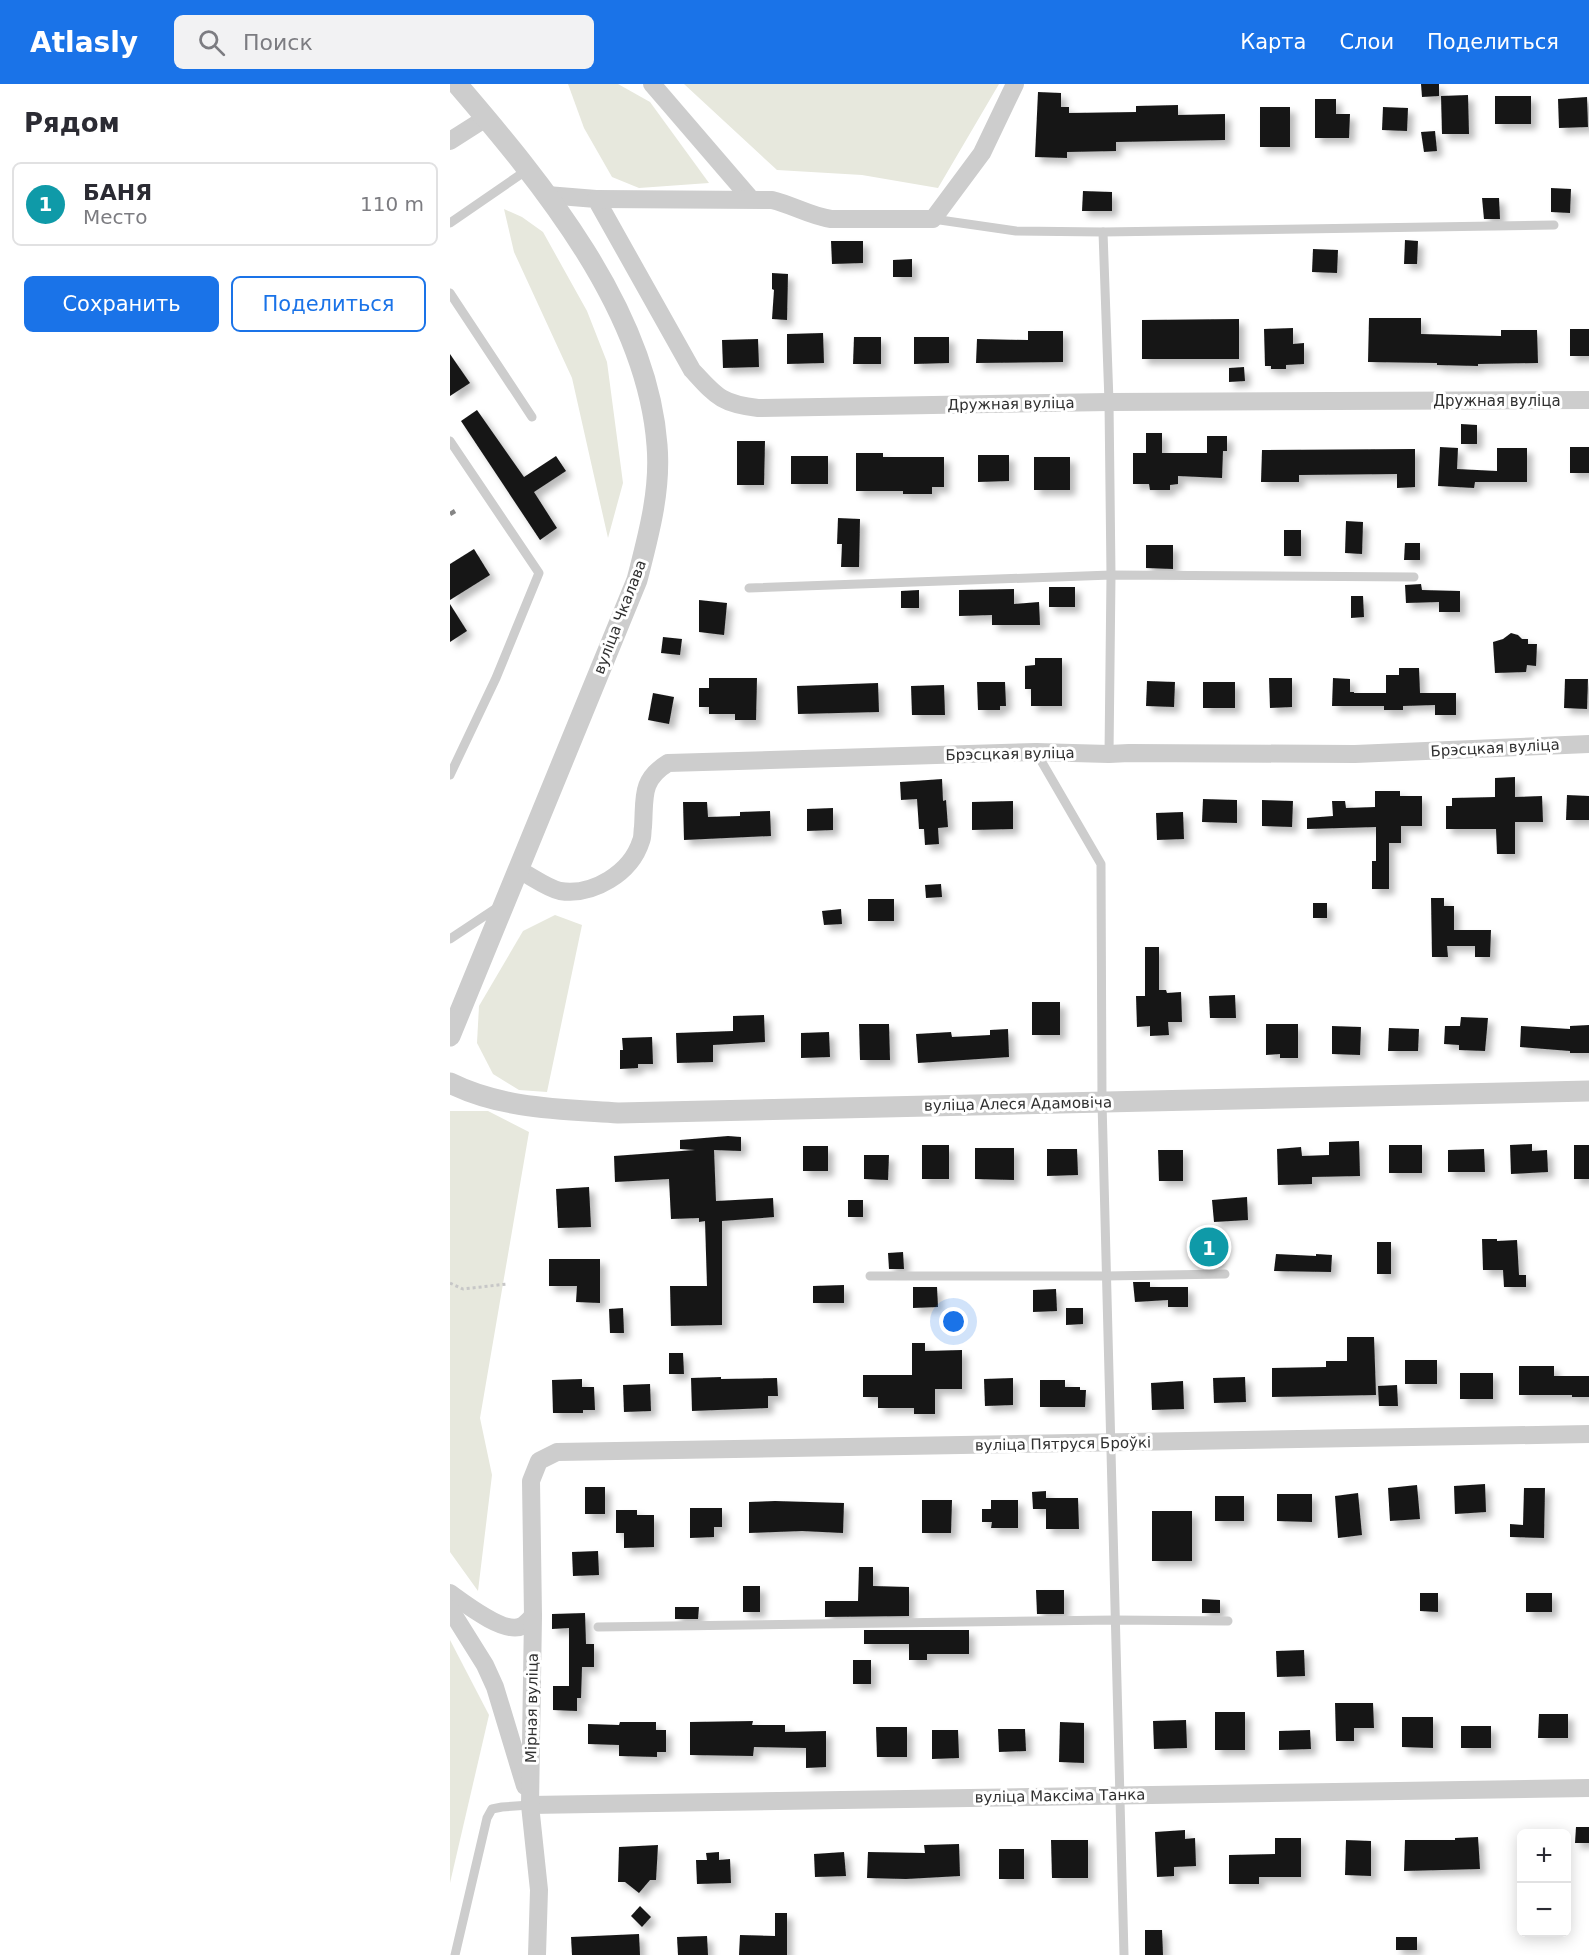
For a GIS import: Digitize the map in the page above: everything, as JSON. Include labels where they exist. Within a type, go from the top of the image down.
[{"type":"street","name":"вуліца Чкалава","points":[[450,1036],[637,580],[646,545],[658,476],[657,445],[650,404],[631,339],[616,303],[546,195],[457,84]]},
{"type":"street","points":[[652,84],[751,199]]},
{"type":"street","points":[[546,195],[671,201],[751,199],[779,202],[817,217],[831,219],[933,219],[982,153],[1015,84]]},
{"type":"street","points":[[450,141],[486,118]]},
{"type":"street","name":"Дружная вуліца","points":[[596,199],[692,370],[713,393],[734,405],[758,408],[1109,402],[1589,400]]},
{"type":"street","name":"Брэсцкая вуліца","points":[[519,870],[558,890],[575,892],[593,887],[616,876],[631,861],[642,841],[646,787],[654,771],[668,763],[1036,752],[1355,754],[1589,744]]},
{"type":"street","name":"вуліца Алеся Адамовіча","points":[[450,1083],[477,1094],[520,1106],[618,1113],[1589,1091]]},
{"type":"street","name":"вуліца Пятруся Броўкі","points":[[539,1461],[556,1452],[1589,1434]]},
{"type":"street","name":"Мірная вуліца","points":[[537,1955],[538,1890],[530,1805],[533,1616],[531,1481],[539,1461]]},
{"type":"street","points":[[450,1593],[504,1626],[513,1628],[522,1626],[533,1616]]},
{"type":"street","points":[[450,1609],[485,1665],[495,1687],[530,1805]]},
{"type":"street","name":"вуліца Максіма Танка","points":[[530,1805],[1589,1788]]},
{"type":"lane","points":[[450,223],[527,170]]},
{"type":"lane","points":[[933,219],[1016,231],[1102,232],[1554,225]]},
{"type":"lane","points":[[1102,232],[1109,402],[1111,575],[1109,754]]},
{"type":"lane","points":[[450,293],[532,417]]},
{"type":"lane","points":[[450,441],[539,573],[496,678],[450,775]]},
{"type":"lane","points":[[749,588],[1111,575],[1414,577]]},
{"type":"lane","points":[[1036,752],[1101,864],[1102,1102],[1124,1955]]},
{"type":"lane","points":[[450,939],[504,903]]},
{"type":"lane","points":[[870,1276],[1225,1274]]},
{"type":"lane","points":[[598,1627],[1115,1620],[1228,1621]]},
{"type":"lane","points":[[455,1955],[487,1818],[492,1809],[530,1805]]},
{"type":"path","points":[[450,1283],[463,1289],[507,1284]]},
{"type":"shaded area","points":[[568,84],[618,84],[650,102],[709,183],[639,188],[612,177],[584,128]]},
{"type":"shaded area","points":[[684,84],[999,84],[938,188],[862,175],[777,170]]},
{"type":"shaded area","points":[[504,209],[522,217],[543,232],[587,311],[607,362],[623,483],[608,538],[572,378],[514,252]]},
{"type":"shaded area","points":[[555,915],[582,925],[547,1092],[519,1090],[493,1074],[477,1043],[479,1006],[523,931]]},
{"type":"shaded area","points":[[450,1111],[488,1111],[529,1132],[480,1418],[492,1475],[478,1591],[450,1552]]},
{"type":"shaded area","points":[[450,1640],[489,1715],[450,1883]]},
{"type":"building","points":[[1421,84],[1439,84],[1439,96],[1422,97]]},
{"type":"building","points":[[1038,92],[1061,93],[1061,107],[1069,107],[1069,113],[1136,112],[1136,106],[1178,105],[1178,115],[1225,114],[1225,140],[1116,142],[1116,151],[1067,152],[1067,158],[1035,157]]},
{"type":"building","points":[[1468,95],[1469,134],[1442,134],[1441,96]]},
{"type":"building","points":[[1495,96],[1531,96],[1531,124],[1495,124]]},
{"type":"building","points":[[1587,97],[1588,127],[1559,128],[1558,99]]},
{"type":"building","points":[[1315,99],[1336,99],[1336,114],[1350,114],[1349,138],[1315,138]]},
{"type":"building","points":[[1260,107],[1290,107],[1290,147],[1260,147]]},
{"type":"building","points":[[1383,107],[1408,108],[1407,131],[1382,130]]},
{"type":"building","points":[[1435,131],[1437,151],[1424,152],[1421,132]]},
{"type":"building","points":[[1551,188],[1571,189],[1570,213],[1551,212]]},
{"type":"building","points":[[1083,191],[1112,192],[1112,211],[1082,211]]},
{"type":"building","points":[[1482,198],[1499,198],[1500,219],[1484,219]]},
{"type":"building","points":[[1405,240],[1418,241],[1417,264],[1404,264]]},
{"type":"building","points":[[831,241],[863,241],[863,263],[832,264]]},
{"type":"building","points":[[1313,249],[1338,250],[1337,273],[1312,272]]},
{"type":"building","points":[[912,259],[912,277],[893,277],[893,260]]},
{"type":"building","points":[[772,273],[788,274],[787,320],[772,319],[774,290],[772,289]]},
{"type":"building","points":[[1369,318],[1421,318],[1421,334],[1501,336],[1501,330],[1537,330],[1538,363],[1478,364],[1478,366],[1368,362]]},
{"type":"building","points":[[1239,319],[1239,359],[1142,359],[1142,320]]},
{"type":"building","points":[[1293,328],[1293,344],[1304,343],[1304,364],[1286,365],[1286,369],[1271,369],[1271,366],[1265,366],[1264,329]]},
{"type":"building","points":[[1570,329],[1589,329],[1589,356],[1570,356]]},
{"type":"building","points":[[1028,331],[1063,331],[1063,362],[976,363],[977,339],[1028,340]]},
{"type":"building","points":[[823,333],[824,363],[787,364],[787,334]]},
{"type":"building","points":[[854,337],[881,337],[881,364],[853,364]]},
{"type":"building","points":[[914,337],[949,337],[949,363],[914,364]]},
{"type":"building","points":[[758,339],[759,367],[723,368],[722,340]]},
{"type":"building","points":[[450,354],[470,383],[450,396]]},
{"type":"building","points":[[1244,367],[1245,381],[1229,382],[1229,368]]},
{"type":"building","points":[[477,410],[524,477],[556,456],[566,471],[534,492],[557,528],[540,540],[461,421]]},
{"type":"building","points":[[1461,424],[1477,425],[1477,444],[1461,444]]},
{"type":"building","points":[[1146,433],[1162,433],[1162,453],[1207,453],[1207,436],[1227,436],[1227,451],[1223,451],[1222,478],[1178,476],[1178,484],[1170,485],[1170,490],[1150,490],[1149,484],[1133,484],[1133,453],[1146,453]]},
{"type":"building","points":[[737,441],[765,441],[764,485],[737,485]]},
{"type":"building","points":[[1440,447],[1458,448],[1457,469],[1497,471],[1497,448],[1527,448],[1527,482],[1475,482],[1474,488],[1438,486]]},
{"type":"building","points":[[1570,447],[1589,447],[1589,473],[1570,473]]},
{"type":"building","points":[[1415,449],[1415,487],[1397,488],[1397,474],[1299,475],[1299,482],[1261,482],[1262,450]]},
{"type":"building","points":[[856,453],[883,453],[883,457],[944,457],[944,487],[932,487],[932,494],[903,494],[903,491],[856,491]]},
{"type":"building","points":[[978,455],[1009,455],[1009,481],[978,482]]},
{"type":"building","points":[[791,456],[828,456],[828,484],[791,484]]},
{"type":"building","points":[[1034,457],[1070,457],[1070,490],[1034,490]]},
{"type":"building","points":[[838,518],[860,519],[859,567],[841,567],[842,544],[837,544]]},
{"type":"building","points":[[1346,521],[1363,522],[1362,554],[1345,553]]},
{"type":"building","points":[[1284,530],[1301,530],[1301,556],[1284,556]]},
{"type":"building","points":[[1405,543],[1420,543],[1420,560],[1404,560]]},
{"type":"building","points":[[1146,545],[1173,545],[1173,569],[1146,568]]},
{"type":"building","points":[[474,549],[490,575],[450,600],[450,564]]},
{"type":"building","points":[[1421,584],[1422,590],[1460,591],[1460,612],[1439,612],[1439,602],[1406,603],[1405,585]]},
{"type":"building","points":[[1049,587],[1075,587],[1075,607],[1049,607]]},
{"type":"building","points":[[1014,589],[1014,604],[1039,602],[1040,625],[992,625],[992,615],[959,616],[959,590]]},
{"type":"building","points":[[919,590],[919,608],[901,608],[901,591]]},
{"type":"building","points":[[1351,596],[1363,596],[1364,617],[1351,618]]},
{"type":"building","points":[[699,600],[727,603],[724,635],[699,632]]},
{"type":"building","points":[[450,604],[467,631],[450,642]]},
{"type":"building","points":[[1511,633],[1522,639],[1528,639],[1528,644],[1537,644],[1536,666],[1527,665],[1526,672],[1495,673],[1493,642]]},
{"type":"building","points":[[663,637],[682,639],[680,655],[661,653]]},
{"type":"building","points":[[1035,658],[1062,658],[1062,706],[1031,706],[1031,689],[1025,689],[1025,666],[1035,665]]},
{"type":"building","points":[[1399,668],[1419,668],[1420,693],[1456,693],[1456,715],[1435,715],[1435,705],[1403,706],[1403,710],[1384,710],[1384,706],[1332,706],[1333,678],[1350,679],[1350,692],[1386,693],[1386,675],[1399,675]]},
{"type":"building","points":[[709,678],[757,678],[756,720],[735,720],[735,714],[709,714],[709,707],[699,707],[699,688],[709,688]]},
{"type":"building","points":[[1269,678],[1292,678],[1292,707],[1270,708]]},
{"type":"building","points":[[1565,679],[1588,679],[1587,709],[1564,708]]},
{"type":"building","points":[[1147,681],[1175,682],[1174,707],[1146,706]]},
{"type":"building","points":[[977,682],[1005,682],[1006,706],[1000,706],[1000,710],[978,710]]},
{"type":"building","points":[[1203,682],[1235,682],[1235,708],[1203,708]]},
{"type":"building","points":[[878,683],[879,712],[798,714],[797,686]]},
{"type":"building","points":[[944,685],[945,715],[912,715],[911,686]]},
{"type":"building","points":[[653,693],[674,697],[669,724],[648,720]]},
{"type":"building","points":[[1515,777],[1515,797],[1542,796],[1543,822],[1515,822],[1515,854],[1497,854],[1496,829],[1446,829],[1446,806],[1452,806],[1452,798],[1495,797],[1495,778]]},
{"type":"building","points":[[942,779],[948,827],[938,828],[939,844],[925,845],[924,829],[919,829],[917,799],[901,800],[900,782]]},
{"type":"building","points":[[1375,791],[1400,791],[1400,796],[1422,796],[1422,826],[1401,826],[1401,843],[1389,843],[1389,889],[1372,889],[1372,861],[1376,861],[1376,827],[1307,829],[1307,818],[1333,816],[1332,801],[1345,801],[1346,808],[1375,807]]},
{"type":"building","points":[[1567,795],[1589,796],[1589,820],[1566,820]]},
{"type":"building","points":[[1203,799],[1237,800],[1237,823],[1202,822]]},
{"type":"building","points":[[1262,800],[1293,801],[1292,827],[1262,826]]},
{"type":"building","points":[[1013,801],[1013,829],[972,830],[972,802]]},
{"type":"building","points":[[683,802],[707,802],[708,817],[740,816],[740,812],[770,811],[771,836],[684,840]]},
{"type":"building","points":[[833,808],[833,830],[807,831],[807,809]]},
{"type":"building","points":[[1183,812],[1184,839],[1157,840],[1156,813]]},
{"type":"building","points":[[941,884],[942,897],[926,898],[925,885]]},
{"type":"building","points":[[1431,898],[1444,898],[1444,906],[1454,906],[1454,930],[1491,930],[1490,957],[1475,957],[1475,946],[1447,946],[1448,957],[1432,957]]},
{"type":"building","points":[[868,899],[894,899],[894,921],[868,921]]},
{"type":"building","points":[[1313,903],[1327,903],[1327,918],[1313,918]]},
{"type":"building","points":[[841,909],[842,924],[824,925],[822,911]]},
{"type":"building","points":[[1145,947],[1159,947],[1159,990],[1166,990],[1167,993],[1181,992],[1182,1022],[1168,1022],[1169,1035],[1150,1036],[1150,1026],[1137,1027],[1136,996],[1145,996]]},
{"type":"building","points":[[1235,995],[1236,1018],[1210,1018],[1209,996]]},
{"type":"building","points":[[1032,1002],[1060,1002],[1060,1035],[1032,1035]]},
{"type":"building","points":[[764,1015],[765,1042],[713,1045],[713,1062],[677,1063],[676,1033],[733,1031],[733,1016]]},
{"type":"building","points":[[1461,1017],[1488,1018],[1485,1051],[1459,1050],[1459,1045],[1444,1044],[1445,1026],[1460,1026]]},
{"type":"building","points":[[859,1024],[889,1024],[890,1060],[860,1060]]},
{"type":"building","points":[[1266,1024],[1298,1024],[1298,1058],[1280,1058],[1280,1054],[1266,1055]]},
{"type":"building","points":[[1589,1025],[1589,1053],[1520,1047],[1521,1026],[1570,1029],[1570,1026]]},
{"type":"building","points":[[1332,1026],[1361,1027],[1360,1055],[1332,1054]]},
{"type":"building","points":[[1389,1028],[1419,1029],[1418,1051],[1388,1051]]},
{"type":"building","points":[[1008,1029],[1009,1057],[918,1063],[916,1034],[951,1032],[952,1037],[990,1035],[990,1030]]},
{"type":"building","points":[[829,1032],[830,1057],[801,1058],[801,1033]]},
{"type":"building","points":[[652,1037],[653,1064],[638,1064],[638,1068],[620,1069],[622,1038]]},
{"type":"building","points":[[741,1137],[741,1151],[714,1150],[716,1201],[773,1198],[774,1217],[722,1221],[722,1325],[671,1326],[670,1286],[707,1286],[705,1221],[699,1222],[699,1218],[671,1219],[669,1179],[615,1182],[614,1156],[695,1150],[680,1149],[680,1140]]},
{"type":"building","points":[[1359,1141],[1360,1176],[1312,1177],[1312,1184],[1278,1185],[1277,1149],[1301,1147],[1302,1156],[1329,1155],[1329,1142]]},
{"type":"building","points":[[1532,1144],[1532,1151],[1547,1150],[1548,1172],[1511,1174],[1510,1145]]},
{"type":"building","points":[[922,1145],[949,1145],[949,1179],[922,1179]]},
{"type":"building","points":[[1389,1145],[1422,1145],[1422,1173],[1389,1173]]},
{"type":"building","points":[[1574,1145],[1589,1145],[1589,1179],[1574,1179]]},
{"type":"building","points":[[803,1146],[828,1146],[828,1171],[803,1171]]},
{"type":"building","points":[[975,1148],[1014,1148],[1014,1180],[975,1179]]},
{"type":"building","points":[[1047,1149],[1077,1149],[1078,1175],[1047,1176]]},
{"type":"building","points":[[1484,1149],[1485,1172],[1448,1172],[1448,1150]]},
{"type":"building","points":[[1158,1150],[1183,1150],[1183,1181],[1159,1181]]},
{"type":"building","points":[[864,1155],[889,1155],[888,1180],[864,1179]]},
{"type":"building","points":[[589,1187],[591,1227],[558,1228],[556,1189]]},
{"type":"building","points":[[1247,1197],[1248,1220],[1214,1222],[1212,1200]]},
{"type":"building","points":[[848,1200],[863,1200],[863,1217],[848,1217]]},
{"type":"building","points":[[1200,1232],[1218,1232],[1218,1263],[1199,1263]]},
{"type":"building","points":[[1482,1239],[1517,1240],[1519,1275],[1526,1275],[1526,1287],[1504,1287],[1503,1270],[1483,1270]]},
{"type":"building","points":[[1377,1242],[1391,1242],[1391,1274],[1377,1274]]},
{"type":"building","points":[[903,1252],[904,1269],[889,1269],[888,1253]]},
{"type":"building","points":[[1276,1254],[1332,1255],[1331,1272],[1274,1271]]},
{"type":"building","points":[[549,1259],[600,1259],[600,1303],[576,1302],[577,1286],[549,1286]]},
{"type":"building","points":[[1133,1282],[1150,1282],[1150,1287],[1188,1287],[1188,1307],[1168,1307],[1168,1300],[1135,1302]]},
{"type":"building","points":[[844,1285],[844,1303],[813,1303],[813,1286]]},
{"type":"building","points":[[913,1287],[937,1287],[938,1307],[913,1308]]},
{"type":"building","points":[[1056,1289],[1057,1311],[1033,1312],[1033,1290]]},
{"type":"building","points":[[623,1308],[624,1333],[610,1333],[609,1309]]},
{"type":"building","points":[[1066,1308],[1083,1308],[1083,1324],[1066,1325]]},
{"type":"building","points":[[1347,1337],[1374,1337],[1376,1395],[1272,1397],[1272,1368],[1326,1367],[1326,1361],[1347,1361]]},
{"type":"building","points":[[912,1343],[925,1343],[925,1351],[962,1350],[962,1389],[935,1389],[935,1414],[914,1414],[914,1408],[878,1408],[878,1397],[863,1397],[863,1375],[912,1375]]},
{"type":"building","points":[[669,1353],[683,1353],[684,1374],[669,1374]]},
{"type":"building","points":[[1405,1360],[1437,1360],[1437,1384],[1405,1384]]},
{"type":"building","points":[[1519,1366],[1554,1366],[1554,1376],[1589,1376],[1589,1397],[1519,1395]]},
{"type":"building","points":[[1460,1373],[1493,1373],[1493,1399],[1460,1399]]},
{"type":"building","points":[[721,1377],[721,1379],[777,1378],[778,1396],[768,1396],[768,1408],[692,1411],[691,1378]]},
{"type":"building","points":[[1245,1377],[1246,1402],[1214,1403],[1213,1378]]},
{"type":"building","points":[[1013,1378],[1013,1405],[985,1406],[984,1379]]},
{"type":"building","points":[[582,1379],[582,1387],[594,1387],[595,1410],[583,1410],[583,1413],[553,1413],[552,1380]]},
{"type":"building","points":[[1040,1380],[1065,1380],[1065,1387],[1080,1387],[1080,1390],[1086,1390],[1085,1407],[1040,1407]]},
{"type":"building","points":[[1183,1381],[1184,1409],[1152,1410],[1151,1383]]},
{"type":"building","points":[[650,1384],[651,1411],[624,1412],[623,1385]]},
{"type":"building","points":[[1397,1385],[1398,1406],[1379,1406],[1378,1386]]},
{"type":"building","points":[[1485,1484],[1486,1512],[1455,1514],[1454,1486]]},
{"type":"building","points":[[1417,1485],[1420,1519],[1390,1521],[1388,1488]]},
{"type":"building","points":[[585,1487],[605,1487],[605,1514],[585,1514]]},
{"type":"building","points":[[1524,1488],[1545,1488],[1544,1538],[1510,1537],[1510,1524],[1523,1525]]},
{"type":"building","points":[[1046,1491],[1046,1498],[1078,1498],[1079,1529],[1046,1529],[1046,1509],[1033,1509],[1032,1492]]},
{"type":"building","points":[[1358,1493],[1362,1535],[1338,1538],[1335,1496]]},
{"type":"building","points":[[1277,1494],[1312,1494],[1312,1522],[1277,1521]]},
{"type":"building","points":[[1215,1496],[1244,1496],[1244,1521],[1215,1521]]},
{"type":"building","points":[[922,1500],[952,1500],[951,1533],[922,1533]]},
{"type":"building","points":[[991,1500],[1018,1500],[1018,1528],[991,1528],[992,1522],[982,1522],[982,1509],[991,1509]]},
{"type":"building","points":[[749,1502],[844,1503],[843,1533],[802,1531],[749,1533]]},
{"type":"building","points":[[690,1508],[722,1508],[722,1527],[714,1527],[714,1537],[690,1538]]},
{"type":"building","points":[[616,1510],[637,1510],[637,1515],[654,1515],[654,1547],[624,1548],[624,1533],[616,1533]]},
{"type":"building","points":[[1152,1511],[1192,1511],[1192,1561],[1152,1561]]},
{"type":"building","points":[[598,1551],[599,1575],[573,1576],[572,1552]]},
{"type":"building","points":[[859,1567],[873,1567],[873,1586],[909,1587],[909,1616],[825,1617],[825,1601],[858,1601]]},
{"type":"building","points":[[743,1586],[760,1586],[760,1612],[743,1612]]},
{"type":"building","points":[[1036,1590],[1064,1590],[1064,1614],[1037,1614]]},
{"type":"building","points":[[1420,1593],[1438,1593],[1438,1612],[1420,1611]]},
{"type":"building","points":[[1526,1593],[1552,1593],[1552,1612],[1526,1612]]},
{"type":"building","points":[[1202,1599],[1220,1600],[1220,1613],[1202,1613]]},
{"type":"building","points":[[675,1607],[699,1607],[698,1619],[675,1619]]},
{"type":"building","points":[[585,1613],[586,1644],[594,1644],[594,1667],[582,1667],[581,1698],[577,1698],[577,1711],[553,1710],[553,1686],[569,1686],[569,1628],[552,1629],[552,1614]]},
{"type":"building","points":[[864,1630],[969,1630],[969,1654],[927,1654],[927,1660],[909,1660],[909,1644],[864,1644]]},
{"type":"building","points":[[1304,1650],[1305,1676],[1277,1677],[1276,1651]]},
{"type":"building","points":[[853,1660],[871,1660],[871,1684],[853,1684]]},
{"type":"building","points":[[1335,1703],[1373,1703],[1374,1728],[1354,1728],[1354,1741],[1336,1741]]},
{"type":"building","points":[[1215,1712],[1245,1712],[1245,1750],[1215,1750]]},
{"type":"building","points":[[1539,1714],[1568,1714],[1568,1738],[1538,1738]]},
{"type":"building","points":[[1402,1717],[1433,1717],[1433,1748],[1402,1747]]},
{"type":"building","points":[[1186,1720],[1187,1748],[1154,1749],[1153,1721]]},
{"type":"building","points":[[753,1721],[752,1725],[785,1725],[785,1732],[826,1731],[826,1767],[806,1768],[806,1748],[754,1747],[753,1756],[690,1755],[690,1722]]},
{"type":"building","points":[[620,1722],[656,1722],[656,1730],[666,1730],[666,1752],[657,1752],[657,1757],[619,1756],[619,1745],[588,1744],[588,1724],[619,1725]]},
{"type":"building","points":[[1060,1722],[1084,1723],[1084,1763],[1059,1762]]},
{"type":"building","points":[[1461,1726],[1491,1726],[1491,1748],[1461,1748]]},
{"type":"building","points":[[876,1727],[907,1727],[907,1757],[877,1757]]},
{"type":"building","points":[[998,1729],[1025,1729],[1026,1751],[999,1752]]},
{"type":"building","points":[[932,1730],[958,1730],[959,1758],[932,1759]]},
{"type":"building","points":[[1310,1730],[1311,1749],[1279,1750],[1279,1731]]},
{"type":"building","points":[[1576,1827],[1589,1827],[1589,1843],[1575,1843]]},
{"type":"building","points":[[1185,1830],[1185,1839],[1195,1838],[1196,1866],[1174,1867],[1174,1876],[1157,1877],[1155,1832]]},
{"type":"building","points":[[1478,1837],[1480,1869],[1404,1871],[1405,1840],[1455,1840],[1455,1838]]},
{"type":"building","points":[[1275,1838],[1301,1838],[1301,1877],[1259,1877],[1259,1884],[1229,1884],[1229,1855],[1275,1854]]},
{"type":"building","points":[[1051,1840],[1088,1840],[1088,1878],[1052,1878]]},
{"type":"building","points":[[1346,1840],[1371,1841],[1371,1876],[1345,1875]]},
{"type":"building","points":[[959,1844],[960,1876],[906,1879],[867,1878],[868,1852],[925,1853],[924,1845]]},
{"type":"building","points":[[658,1845],[656,1880],[650,1880],[639,1893],[625,1882],[618,1882],[619,1847]]},
{"type":"building","points":[[999,1849],[1024,1849],[1024,1879],[999,1879]]},
{"type":"building","points":[[719,1852],[719,1860],[730,1859],[731,1883],[697,1884],[696,1860],[707,1860],[706,1853]]},
{"type":"building","points":[[844,1852],[846,1876],[815,1877],[814,1854]]},
{"type":"building","points":[[640,1906],[651,1917],[642,1927],[631,1916]]},
{"type":"building","points":[[775,1913],[787,1913],[787,1955],[739,1955],[740,1935],[775,1936]]},
{"type":"building","points":[[1145,1930],[1162,1930],[1163,1955],[1145,1955]]},
{"type":"building","points":[[639,1934],[640,1955],[572,1955],[571,1937]]},
{"type":"building","points":[[707,1936],[708,1955],[678,1955],[677,1937]]},
{"type":"building","points":[[1396,1937],[1417,1937],[1417,1950],[1396,1950]]},
{"type":"railway","points":[[450,514],[455,511]]},
{"type":"place","name":"БАНЯ","points":[[1209,1247]]}]
